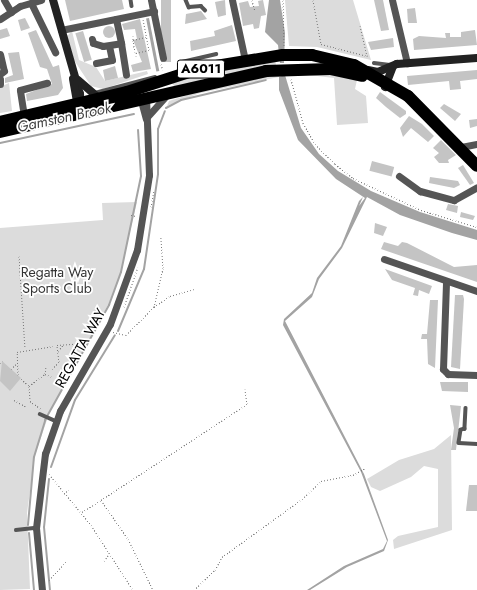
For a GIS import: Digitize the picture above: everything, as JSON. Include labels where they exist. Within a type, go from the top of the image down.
[{"type":"highway","name":"A6011","points":[[0,132],[79,105],[96,96],[142,88],[197,64],[245,58],[312,55],[361,69],[386,85],[436,122],[462,147],[477,166]]},
{"type":"highway","name":"A6011","points":[[0,122],[79,105],[110,108],[266,70],[310,68],[351,72],[386,85]]},
{"type":"street","points":[[4,0],[11,12]]},
{"type":"street","points":[[0,20],[11,12],[41,0]]},
{"type":"street","points":[[53,0],[79,105]]},
{"type":"street","points":[[151,0],[163,58]]},
{"type":"street","points":[[232,0],[245,58]]},
{"type":"street","points":[[392,0],[407,63]]},
{"type":"street","points":[[31,3],[56,52]]},
{"type":"street","points":[[61,30],[154,11]]},
{"type":"street","points":[[116,19],[126,75]]},
{"type":"street","points":[[92,39],[93,43],[109,46],[121,43]]},
{"type":"street","points":[[96,63],[112,60],[109,46]]},
{"type":"street","points":[[0,54],[4,71],[0,74]]},
{"type":"street","points":[[361,69],[378,72],[393,66],[407,63],[477,58]]},
{"type":"street","points":[[386,85],[393,66]]},
{"type":"street","points":[[73,76],[96,96]]},
{"type":"street","points":[[0,79],[0,84]]},
{"type":"street","points":[[24,116],[20,90],[47,83]]},
{"type":"street","name":"REGATTA WAY","points":[[42,590],[44,581],[36,528],[42,472],[56,421],[110,324],[135,258],[148,187],[146,119],[142,88]]},
{"type":"street","name":"A6011","points":[[146,119],[168,93]]},
{"type":"street","points":[[462,147],[477,144]]},
{"type":"street","points":[[400,176],[420,191],[454,200],[477,187]]},
{"type":"street","points":[[384,259],[446,283],[477,291]]},
{"type":"street","points":[[446,283],[443,368],[448,374],[477,375]]},
{"type":"lane","points":[[131,0],[132,6]]},
{"type":"lane","points":[[186,0],[189,7],[201,6],[205,10]]},
{"type":"lane","points":[[245,58],[246,46]]},
{"type":"lane","points":[[182,62],[197,64],[216,54]]},
{"type":"lane","points":[[374,63],[393,66]]},
{"type":"lane","points":[[96,96],[159,76],[170,77],[168,93]]},
{"type":"lane","points":[[466,408],[465,429],[461,430],[459,443],[477,444]]},
{"type":"lane","points":[[44,416],[56,421]]},
{"type":"lane","points":[[16,530],[36,528]]},
{"type":"path","points":[[252,0],[255,11]]},
{"type":"path","points":[[283,0],[286,41],[288,48]]},
{"type":"path","points":[[313,0],[321,44],[367,56],[360,26]]},
{"type":"path","points":[[136,53],[149,50],[142,14]]},
{"type":"path","points":[[132,36],[133,49],[136,56]]},
{"type":"path","points":[[133,40],[146,37]]},
{"type":"path","points":[[284,47],[286,41]]},
{"type":"path","points":[[129,50],[133,49]]},
{"type":"path","points":[[290,74],[303,124],[315,144],[352,178],[421,210],[477,227]]},
{"type":"path","points":[[154,307],[163,268],[161,237]]},
{"type":"path","points":[[19,256],[25,348]]},
{"type":"path","points":[[111,332],[126,334],[154,307],[170,296],[194,289]]},
{"type":"path","points":[[52,368],[59,362],[57,345],[86,343]]},
{"type":"path","points":[[58,351],[64,344]]},
{"type":"path","points":[[18,375],[16,364],[18,352],[25,348],[53,346]]},
{"type":"path","points":[[11,369],[16,364]]},
{"type":"path","points":[[30,386],[45,374],[46,366]]},
{"type":"path","points":[[45,374],[52,377]]},
{"type":"path","points":[[21,379],[30,386]]},
{"type":"path","points":[[30,386],[30,403],[44,416]]},
{"type":"path","points":[[82,513],[247,404],[245,389]]},
{"type":"path","points":[[14,400],[25,406]]},
{"type":"path","points":[[194,590],[215,570],[222,557],[302,499],[321,481],[358,472],[364,469]]},
{"type":"path","points":[[49,474],[64,494],[82,513],[132,590]]},
{"type":"path","points":[[64,494],[68,490]]},
{"type":"path","points":[[101,500],[128,539],[153,590]]},
{"type":"path","points":[[104,561],[109,553]]},
{"type":"path","points":[[44,581],[51,579],[66,562]]},
{"type":"green space","points":[[285,0],[353,0],[371,60],[317,47],[289,46]]},
{"type":"green space","points":[[72,31],[79,60],[96,67],[105,81],[147,71],[148,74],[103,89],[91,86],[74,60],[67,36]]},
{"type":"green space","points":[[275,60],[276,65],[309,65],[175,87],[170,81]]},
{"type":"green space","points":[[327,74],[357,80],[355,89],[366,96],[368,123],[337,125],[334,78],[309,75]]},
{"type":"green space","points":[[289,75],[200,93],[167,106],[169,101],[200,91],[255,77]]},
{"type":"green space","points":[[9,83],[12,111],[0,113],[0,87]]},
{"type":"green space","name":"Regatta Way Sports Club","points":[[137,202],[120,274],[109,303],[50,411],[35,455],[27,513],[30,589],[0,590],[0,228],[103,220],[102,203]]},
{"type":"green space","points":[[451,435],[452,530],[394,549],[393,540],[398,536],[438,527],[438,469],[424,466],[411,477],[380,491],[371,487],[367,479],[399,460],[434,449]]},
{"type":"shaded area","points":[[269,0],[280,0],[285,33],[284,63],[280,63],[278,45],[265,32]]},
{"type":"shaded area","points":[[149,18],[159,71],[156,72],[146,19]]},
{"type":"shaded area","points":[[285,75],[301,128],[319,154],[338,171],[371,191],[420,212],[477,230],[477,240],[452,233],[400,215],[367,197],[342,248],[319,279],[312,297],[285,321],[364,474],[388,540],[384,551],[347,567],[310,590],[307,590],[344,566],[383,549],[387,541],[361,472],[283,325],[284,319],[312,293],[317,278],[341,246],[359,201],[363,197],[359,206],[365,198],[336,179],[298,140],[279,90],[279,77]]},
{"type":"building","points":[[65,0],[122,0],[124,9],[70,21]]},
{"type":"building","points":[[161,0],[171,0],[171,62],[161,62]]},
{"type":"building","points":[[225,0],[226,15],[218,17],[215,2]]},
{"type":"building","points":[[263,0],[266,15],[261,16],[259,28],[254,29],[253,24],[243,26],[239,3],[248,1],[250,7],[259,6],[258,1]]},
{"type":"building","points":[[374,0],[383,0],[389,30],[381,31]]},
{"type":"building","points":[[415,8],[417,23],[408,23],[407,9]]},
{"type":"building","points":[[201,11],[207,19],[185,24],[186,14]]},
{"type":"building","points":[[25,18],[30,28],[21,31],[18,20]]},
{"type":"building","points":[[140,19],[151,69],[133,72],[131,65],[142,62],[133,40],[137,39],[135,29],[124,30],[122,24]]},
{"type":"building","points":[[232,25],[236,41],[191,51],[190,41],[215,36],[214,31]]},
{"type":"building","points":[[107,26],[111,26],[115,32],[111,38],[107,38],[103,34],[103,30]]},
{"type":"building","points":[[7,28],[10,36],[0,39],[0,30]]},
{"type":"building","points":[[36,30],[53,67],[59,65],[63,88],[58,95],[27,101],[26,94],[52,84],[47,69],[40,67],[28,33]]},
{"type":"building","points":[[475,30],[477,45],[414,50],[413,39],[419,36],[446,38],[445,33],[450,33],[450,37],[461,37],[461,32]]},
{"type":"building","points":[[83,31],[92,60],[84,62],[75,33]]},
{"type":"building","points":[[393,38],[394,47],[371,50],[368,42]]},
{"type":"building","points":[[19,52],[24,79],[5,83],[5,78],[13,75],[8,53]]},
{"type":"building","points":[[115,66],[118,78],[105,81],[103,70]]},
{"type":"building","points":[[477,70],[477,79],[460,81],[461,89],[450,90],[449,81],[408,85],[407,76]]},
{"type":"building","points":[[380,92],[406,111],[406,114],[400,118],[386,107],[376,98]]},
{"type":"building","points":[[444,104],[461,114],[455,121],[440,108]]},
{"type":"building","points":[[409,116],[422,124],[434,136],[428,142],[411,128],[403,137],[400,128]]},
{"type":"building","points":[[477,119],[477,126],[470,128],[469,120]]},
{"type":"building","points":[[441,140],[456,155],[448,160],[449,163],[439,163],[434,157],[439,153],[433,148]]},
{"type":"building","points":[[372,161],[394,167],[392,177],[369,171]]},
{"type":"building","points":[[463,165],[474,183],[470,185],[458,168]]},
{"type":"building","points":[[430,177],[458,181],[460,185],[454,188],[429,183]]},
{"type":"building","points":[[448,204],[458,206],[457,213],[446,210]]},
{"type":"building","points":[[461,212],[475,216],[473,220],[460,217]]},
{"type":"building","points":[[375,223],[387,227],[383,236],[374,233]]},
{"type":"building","points":[[384,242],[398,246],[402,242],[407,243],[454,267],[477,265],[477,282],[381,249]]},
{"type":"building","points":[[385,269],[432,286],[429,294],[419,290],[418,296],[413,295],[415,288],[392,280]]},
{"type":"building","points":[[455,295],[463,295],[464,299],[460,369],[451,367]]},
{"type":"building","points":[[430,300],[438,300],[435,368],[428,364],[427,339],[421,339],[422,334],[427,334]]},
{"type":"building","points":[[2,361],[21,378],[10,391],[0,381]]},
{"type":"building","points":[[440,382],[468,382],[468,392],[442,391]]},
{"type":"building","points":[[450,405],[461,406],[456,450],[451,450],[454,428]]},
{"type":"building","points":[[469,485],[477,485],[477,511],[466,511]]},
{"type":"waterway","points":[[166,108],[181,100],[266,80]]},
{"type":"waterway","points":[[118,331],[144,269],[158,174],[158,129],[165,111]]},
{"type":"waterway","name":"Gamston Brook","points":[[0,143],[134,114]]},
{"type":"waterway","points":[[28,525],[34,457],[45,420],[109,305],[121,272],[141,176],[138,130]]},
{"type":"waterway","points":[[51,467],[75,400],[115,335]]},
{"type":"waterway","points":[[49,479],[44,527],[50,590]]},
{"type":"waterway","points":[[29,533],[34,590]]}]
